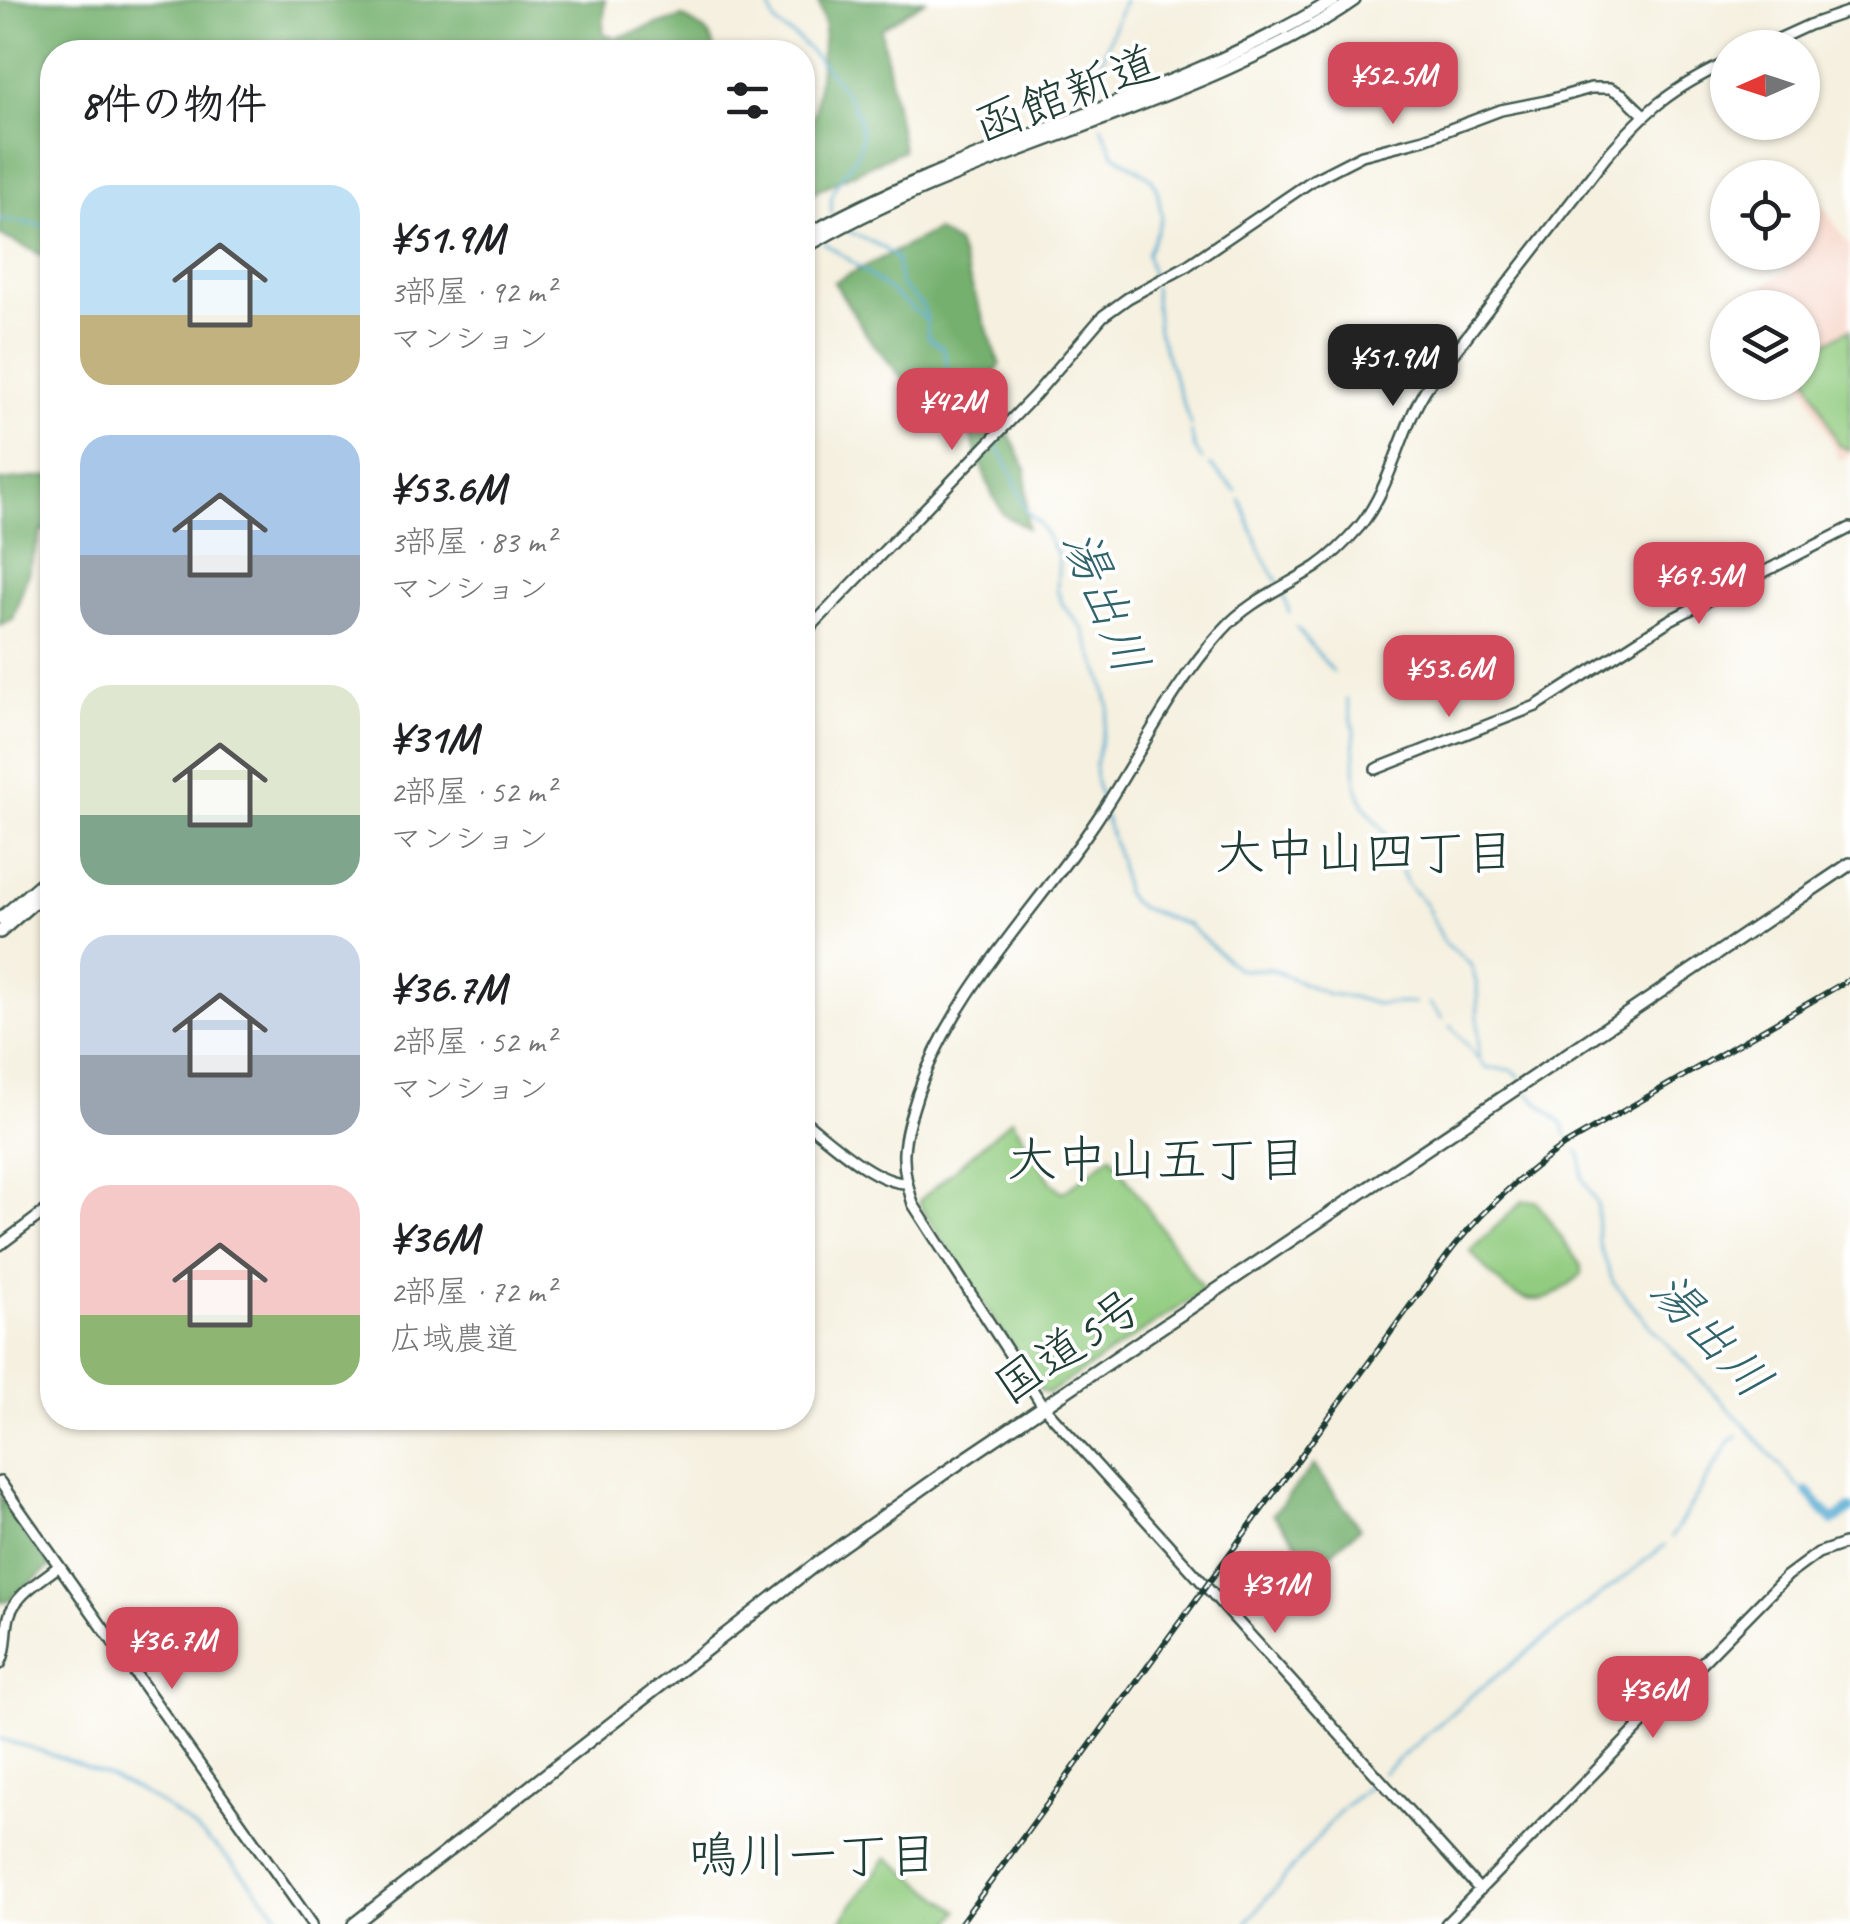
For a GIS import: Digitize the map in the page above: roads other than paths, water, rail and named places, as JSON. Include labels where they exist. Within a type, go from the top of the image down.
[{"type":"highway","name":"函館新道","points":[[1107,112],[1270,36],[1334,0]]},
{"type":"highway","name":"函館新道","points":[[815,232],[1107,112],[1216,73],[1315,26],[1357,0]]},
{"type":"highway","name":"函館新道","points":[[815,241],[878,204]]},
{"type":"highway","name":"国道5号","points":[[354,1924],[820,1561],[1850,864]]},
{"type":"highway","points":[[0,919],[40,884]]},
{"type":"highway","points":[[0,932],[40,897]]},
{"type":"street","points":[[1798,30],[1850,12]]},
{"type":"street","points":[[1480,1890],[1044,1406],[913,1204],[906,1182],[906,1133],[928,1065],[942,1038],[998,952],[1100,816],[1173,692],[1224,629],[1254,602],[1317,566],[1363,522],[1383,488],[1426,389],[1606,157],[1644,114],[1710,70]]},
{"type":"street","points":[[815,623],[987,446],[1103,316],[1229,238],[1313,180],[1362,155],[1424,139],[1501,110],[1600,86],[1622,94],[1644,114]]},
{"type":"street","points":[[1376,769],[1536,706],[1670,620],[1850,528]]},
{"type":"street","points":[[815,1129],[881,1177],[906,1182]]},
{"type":"street","points":[[0,1245],[40,1215]]},
{"type":"street","points":[[0,1482],[312,1924]]},
{"type":"street","points":[[1446,1924],[1786,1576],[1818,1553],[1850,1542]]},
{"type":"street","points":[[0,1664],[8,1646],[8,1621],[13,1606],[59,1566]]},
{"type":"waterway","points":[[767,0],[775,22],[799,40]]},
{"type":"waterway","points":[[1096,103],[1097,74],[1124,0]]},
{"type":"waterway","points":[[815,57],[851,102],[861,131],[857,155],[833,193],[832,214]]},
{"type":"waterway","points":[[1101,126],[1114,154],[1151,178],[1157,190],[1162,217],[1147,255],[1153,279]]},
{"type":"waterway","name":"湯出川","points":[[0,219],[40,225]]},
{"type":"waterway","name":"湯出川","points":[[848,231],[896,258],[901,286],[925,310],[928,337],[944,349],[948,372],[972,391],[990,433]]},
{"type":"waterway","name":"湯出川","points":[[824,243],[926,319]]},
{"type":"waterway","points":[[1154,287],[1158,331],[1191,426]]},
{"type":"waterway","points":[[1191,432],[1202,459]]},
{"type":"waterway","name":"湯出川","points":[[994,440],[1027,512],[1039,523],[1059,557],[1057,590],[1063,605],[1083,629],[1102,678],[1109,707],[1095,765],[1103,803]]},
{"type":"waterway","points":[[1210,465],[1236,491]]},
{"type":"waterway","points":[[1240,499],[1278,583]]},
{"type":"waterway","points":[[1283,593],[1289,612]]},
{"type":"waterway","points":[[1296,627],[1333,672]]},
{"type":"waterway","points":[[1347,699],[1354,730],[1356,785],[1365,807],[1388,837],[1407,884],[1425,903],[1444,942],[1473,971],[1479,1058]]},
{"type":"waterway","name":"湯出川","points":[[1105,816],[1125,892],[1131,901],[1188,925],[1235,967],[1270,969],[1328,994],[1376,1004],[1415,1003]]},
{"type":"waterway","name":"湯出川","points":[[1429,1003],[1443,1019]]},
{"type":"waterway","name":"湯出川","points":[[1451,1026],[1486,1068],[1513,1070],[1520,1077]]},
{"type":"waterway","name":"湯出川","points":[[1528,1093],[1563,1125],[1568,1137]]},
{"type":"waterway","name":"湯出川","points":[[1578,1151],[1582,1177],[1597,1204],[1598,1240],[1613,1282],[1807,1492]]},
{"type":"waterway","points":[[1672,1537],[1730,1441],[1738,1436]]},
{"type":"waterway","name":"湯出川","points":[[1807,1492],[1833,1521],[1850,1509]]},
{"type":"waterway","points":[[1383,1773],[1472,1695],[1665,1545]]},
{"type":"waterway","points":[[0,1739],[96,1771],[170,1810],[224,1855],[286,1924]]},
{"type":"waterway","points":[[1247,1922],[1340,1811],[1377,1779]]},
{"type":"railway","points":[[960,1924],[1415,1299],[1478,1220],[1518,1181],[1563,1146],[1850,979]]},
{"type":"district","name":"大中山四丁目","points":[[1365,851]]},
{"type":"district","name":"大中山五丁目","points":[[1157,1158]]},
{"type":"district","name":"鳴川一丁目","points":[[813,1854]]}]
